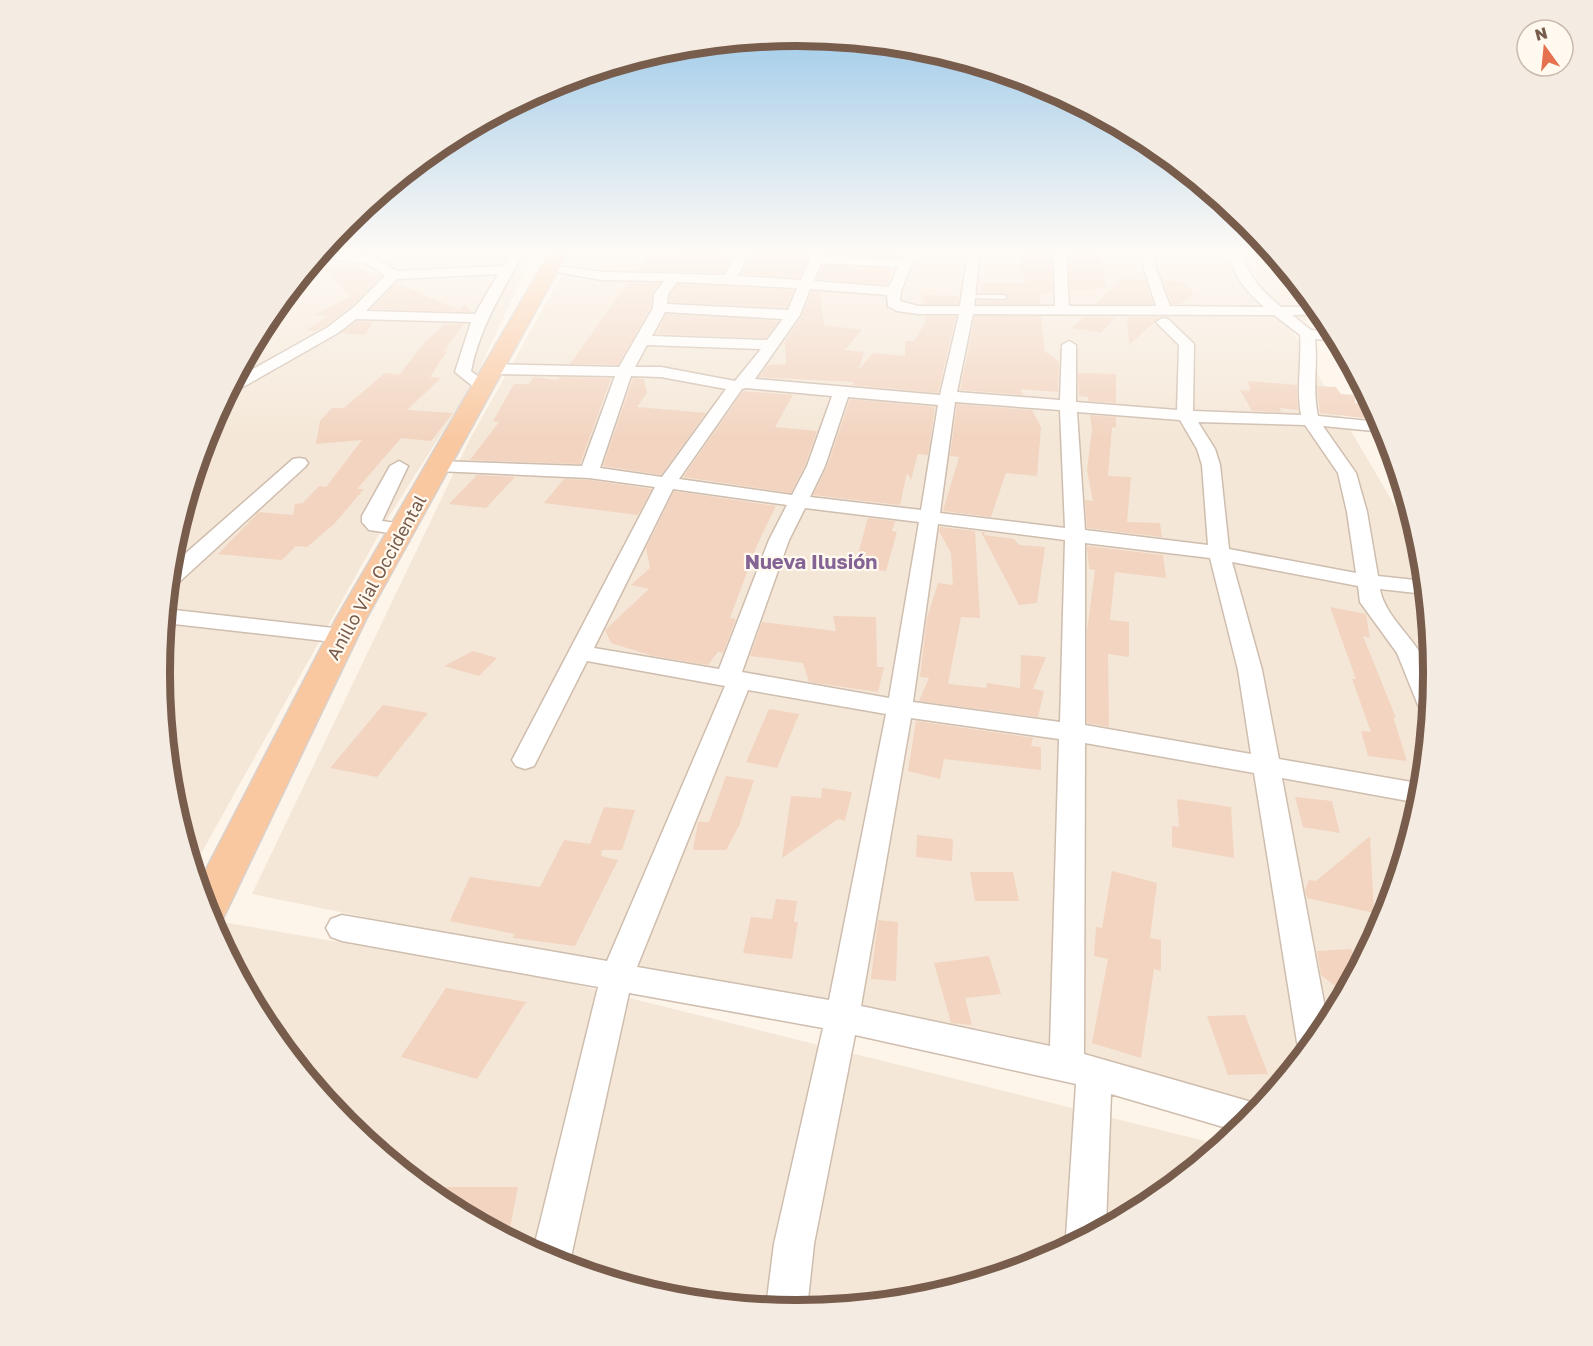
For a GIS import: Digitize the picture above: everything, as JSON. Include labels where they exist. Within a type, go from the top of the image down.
[{"type":"highway","name":"Anillo Vial Occidental","points":[[212,898],[342,636],[522,315]]},
{"type":"street","points":[[243,381],[333,330],[353,315],[480,318]]},
{"type":"street","points":[[482,315],[463,372],[486,377],[625,370],[661,372],[740,385],[1185,415],[1311,420],[1372,426]]},
{"type":"street","points":[[589,472],[625,370],[657,315]]},
{"type":"street","points":[[525,760],[666,484],[793,315]]},
{"type":"street","points":[[787,1300],[794,1244],[842,1017],[900,708],[947,398],[964,315]]},
{"type":"street","points":[[1119,315],[1164,317],[1206,315]]},
{"type":"street","points":[[1284,315],[1307,334],[1324,336]]},
{"type":"street","points":[[1164,317],[1187,344],[1185,415],[1206,449],[1211,465],[1219,553],[1250,670],[1312,1029]]},
{"type":"street","points":[[1307,334],[1309,353],[1305,393],[1311,420],[1347,472],[1357,512],[1371,602],[1408,652],[1423,687]]},
{"type":"street","points":[[644,340],[771,345]]},
{"type":"street","points":[[1069,345],[1068,407],[1075,535],[1073,732],[1086,1229]]},
{"type":"street","points":[[553,1250],[617,976],[734,678],[779,540],[816,466],[842,391]]},
{"type":"street","points":[[179,570],[299,463]]},
{"type":"street","points":[[399,466],[372,516],[372,522],[376,526],[403,529]]},
{"type":"street","points":[[437,466],[589,472],[797,501],[1219,553],[1366,581],[1417,587]]},
{"type":"street","points":[[172,617],[342,636]]},
{"type":"street","points":[[580,653],[900,708],[1073,732],[1412,792]]},
{"type":"street","points":[[342,928],[842,1017],[1081,1070],[1241,1115]]},
{"type":"shaded area","points":[[283,315],[505,315],[472,385],[388,518],[198,859],[182,795],[171,714],[171,632],[175,591],[191,511],[203,472],[218,433],[254,360]]},
{"type":"shaded area","points":[[540,315],[1310,315],[1313,320],[1287,322],[1405,522],[1418,591],[1423,673],[1418,755],[1402,835],[1390,874],[1375,913],[1339,986],[1294,1054],[1246,1109],[1058,1058],[252,894],[470,439]]},
{"type":"shaded area","points":[[222,922],[549,978],[1211,1143],[1145,1194],[1110,1216],[1036,1252],[959,1278],[878,1294],[796,1300],[715,1294],[674,1287],[595,1266],[519,1235],[483,1216],[415,1170],[353,1116],[299,1054],[254,986]]},
{"type":"building","points":[[314,315],[340,315],[316,331],[306,330],[328,316]]},
{"type":"building","points":[[605,315],[647,315],[618,365],[570,364]]},
{"type":"building","points":[[666,315],[779,321],[766,338],[656,334]]},
{"type":"building","points":[[823,315],[824,325],[862,330],[845,350],[864,352],[859,369],[873,353],[905,356],[905,341],[914,341],[925,323],[925,316],[956,316],[938,393],[852,385],[854,382],[759,377],[768,365],[786,364],[785,344],[783,344],[802,316]]},
{"type":"building","points":[[975,316],[1041,316],[1045,354],[1047,352],[1059,362],[1058,392],[1020,389],[1023,395],[960,390]]},
{"type":"building","points":[[1083,317],[1116,317],[1101,333],[1072,328]]},
{"type":"building","points":[[1127,317],[1160,317],[1129,345]]},
{"type":"building","points":[[357,321],[373,322],[365,335],[341,333]]},
{"type":"building","points":[[445,324],[464,324],[444,351],[447,351],[430,377],[441,378],[407,410],[453,413],[431,441],[401,438],[357,489],[364,489],[334,524],[307,547],[296,546],[282,560],[218,554],[259,512],[293,515],[295,504],[303,503],[319,486],[326,487],[362,440],[316,444],[320,421],[332,408],[344,408],[385,373],[399,375],[425,342]]},
{"type":"building","points":[[1078,373],[1116,374],[1116,403],[1089,401],[1088,397],[1079,396]]},
{"type":"building","points":[[534,377],[558,380],[560,377],[611,378],[580,464],[470,460],[499,422],[493,421],[514,384],[529,384]]},
{"type":"building","points":[[633,378],[644,379],[647,393],[637,407],[706,413],[661,475],[603,466]]},
{"type":"building","points":[[1248,381],[1297,385],[1298,410],[1280,408],[1281,412],[1252,411],[1240,390],[1250,391]]},
{"type":"building","points":[[1317,386],[1336,387],[1341,394],[1355,395],[1355,403],[1361,403],[1368,419],[1320,413]]},
{"type":"building","points":[[743,391],[793,395],[775,427],[817,431],[805,465],[791,493],[683,477]]},
{"type":"building","points":[[850,399],[935,407],[928,455],[918,454],[911,480],[907,473],[900,505],[813,495],[827,467]]},
{"type":"building","points":[[957,404],[1032,410],[1041,427],[1037,476],[1006,473],[991,517],[943,511],[959,457],[950,456]]},
{"type":"building","points":[[1090,415],[1116,417],[1116,428],[1112,427],[1108,476],[1131,477],[1127,522],[1160,523],[1162,537],[1087,528],[1085,500],[1093,501],[1087,470],[1092,430]]},
{"type":"building","points":[[477,475],[515,477],[486,508],[449,504]]},
{"type":"building","points":[[564,479],[589,480],[652,489],[638,515],[544,503]]},
{"type":"building","points":[[674,491],[776,506],[758,543],[730,618],[736,619],[723,653],[718,652],[708,665],[653,656],[611,643],[605,630],[649,589],[631,585],[650,568],[646,548]]},
{"type":"building","points":[[868,518],[895,521],[892,531],[897,532],[886,571],[854,568]]},
{"type":"building","points":[[940,527],[975,531],[980,618],[961,617],[948,684],[986,688],[987,683],[1020,688],[1021,655],[1046,657],[1033,689],[1044,691],[1038,717],[919,701],[929,678],[920,677],[927,618],[938,583],[953,585],[951,553],[939,531]]},
{"type":"building","points":[[981,532],[985,532],[984,535],[1014,539],[1019,545],[1045,547],[1037,603],[1019,605]]},
{"type":"building","points":[[1087,546],[1163,555],[1166,578],[1115,572],[1110,620],[1129,622],[1129,657],[1108,654],[1109,727],[1087,723],[1087,631],[1095,570],[1089,569]]},
{"type":"building","points":[[1330,607],[1366,614],[1370,638],[1363,636],[1396,718],[1393,717],[1407,761],[1368,756],[1361,731],[1371,732],[1352,679],[1356,679]]},
{"type":"building","points":[[833,616],[876,617],[877,667],[884,667],[878,692],[809,682],[803,663],[750,656],[762,622],[836,631]]},
{"type":"building","points":[[473,651],[497,658],[479,676],[444,666]]},
{"type":"building","points":[[383,705],[428,713],[377,777],[330,768]]},
{"type":"building","points":[[769,709],[799,714],[777,768],[746,762]]},
{"type":"building","points":[[916,721],[1033,738],[1031,746],[1041,747],[1041,770],[944,759],[940,779],[908,771]]},
{"type":"building","points":[[726,776],[754,780],[739,826],[726,850],[693,850],[698,822],[709,822]]},
{"type":"building","points":[[822,788],[852,792],[845,821],[838,819],[782,858],[791,796],[821,798]]},
{"type":"building","points":[[1295,797],[1332,801],[1340,833],[1303,827]]},
{"type":"building","points":[[1177,799],[1231,807],[1234,858],[1172,847],[1172,826],[1179,827]]},
{"type":"building","points":[[604,807],[635,810],[622,850],[602,850],[601,856],[618,860],[575,946],[513,938],[515,934],[450,921],[470,877],[540,887],[564,840],[590,844]]},
{"type":"building","points":[[917,835],[953,839],[952,861],[916,857]]},
{"type":"building","points":[[1370,836],[1374,913],[1307,898],[1305,890],[1309,880],[1316,881]]},
{"type":"building","points":[[1112,871],[1157,883],[1150,938],[1161,940],[1161,971],[1154,969],[1141,1058],[1092,1043],[1108,959],[1094,956],[1096,927],[1102,928]]},
{"type":"building","points":[[970,872],[1013,872],[1019,901],[975,901]]},
{"type":"building","points":[[776,899],[797,901],[794,922],[798,922],[792,959],[743,953],[751,917],[772,919]]},
{"type":"building","points":[[878,920],[898,922],[896,981],[871,979]]},
{"type":"building","points":[[1351,949],[1354,957],[1338,988],[1321,975],[1317,951]]},
{"type":"building","points":[[989,956],[1001,994],[965,998],[972,1025],[951,1023],[934,963]]},
{"type":"building","points":[[446,988],[526,1002],[477,1079],[401,1057]]},
{"type":"building","points":[[1245,1015],[1268,1074],[1228,1075],[1207,1016]]},
{"type":"building","points":[[438,1187],[518,1187],[510,1230]]},
{"type":"district","name":"Nueva Ilusión","points":[[811,561]]}]
